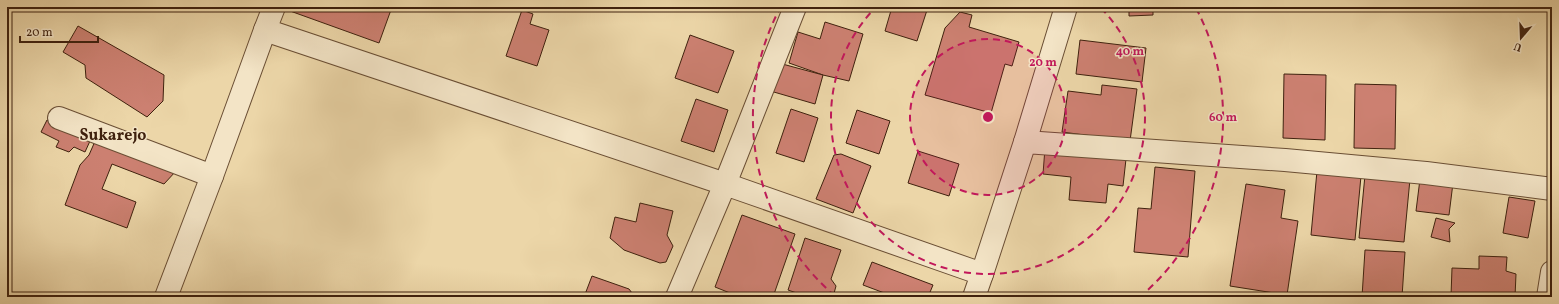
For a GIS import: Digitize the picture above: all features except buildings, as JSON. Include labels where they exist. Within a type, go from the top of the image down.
[{"type":"street","points":[[166,297],[274,7]]},
{"type":"street","points":[[677,297],[725,184],[795,7]]},
{"type":"street","points":[[974,297],[1025,142],[1066,7]]},
{"type":"street","points":[[265,30],[725,184],[982,274]]},
{"type":"street","points":[[59,118],[212,176]]},
{"type":"street","points":[[1025,142],[1285,160],[1394,170],[1552,189]]},
{"type":"street","points":[[1548,297],[1552,272]]},
{"type":"district","name":"Sukarejo","points":[[113,136]]}]
